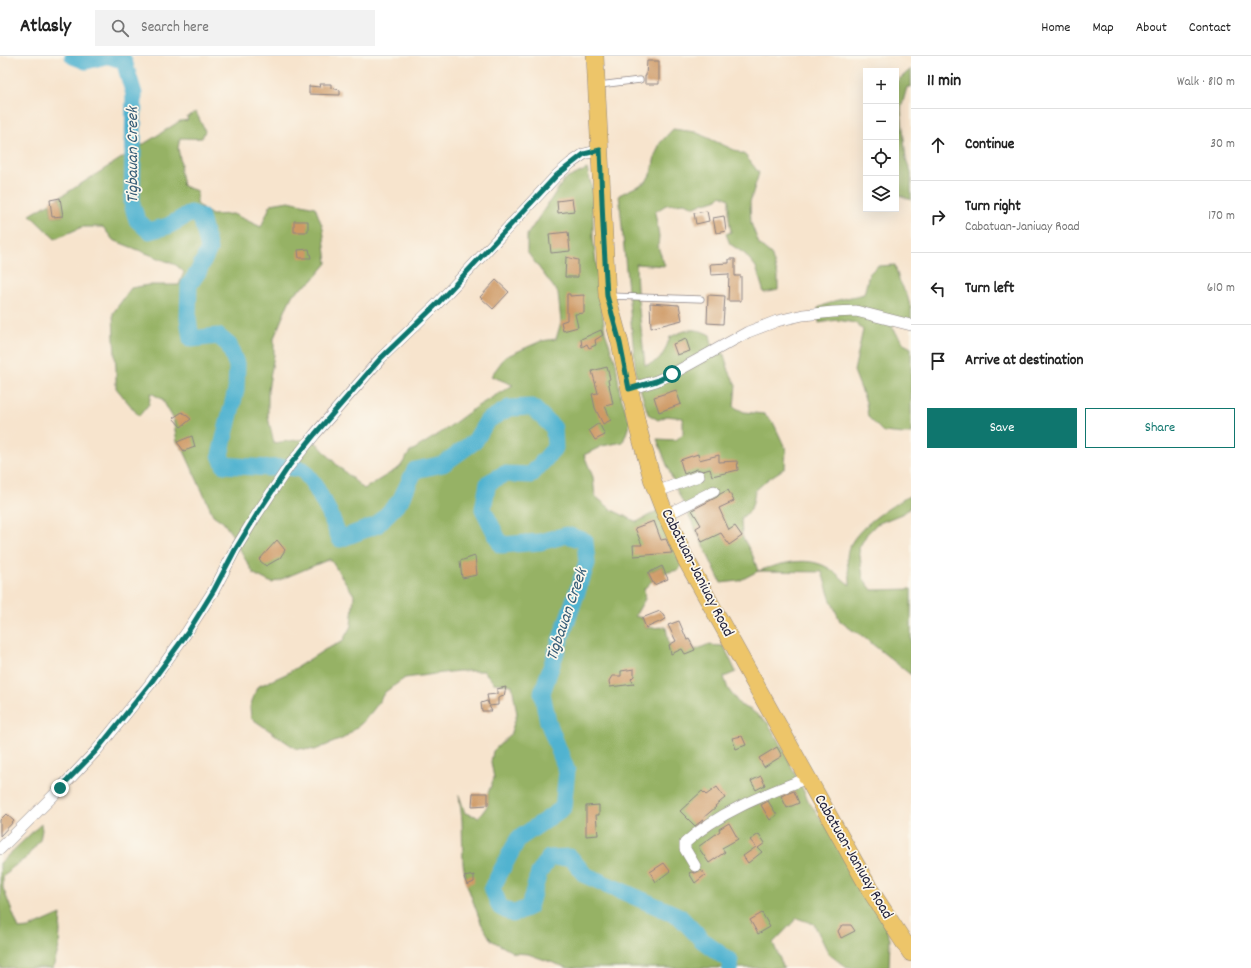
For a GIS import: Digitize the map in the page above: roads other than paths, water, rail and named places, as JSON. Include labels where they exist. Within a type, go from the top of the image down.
[{"type":"main road","name":"Cabatuan-Janiuay Road","points":[[595,56],[607,296],[620,343],[640,435],[656,492],[685,558],[870,890],[911,953]]},
{"type":"street","points":[[0,849],[96,751],[150,684],[188,632],[214,590],[235,550],[257,514],[289,466],[315,434],[381,358],[437,304],[557,175],[584,154],[600,150]]},
{"type":"street","points":[[629,389],[656,381],[672,374],[748,332],[777,321],[803,315],[856,311],[911,325]]},
{"type":"street","points":[[656,492],[699,476]]},
{"type":"street","points":[[666,515],[714,491]]},
{"type":"street","points":[[695,866],[685,844],[708,824],[746,804],[808,778]]},
{"type":"lane","points":[[597,85],[640,80]]},
{"type":"lane","points":[[607,296],[701,299]]},
{"type":"waterway","name":"Tigbauan Creek","points":[[73,56],[86,61],[105,56]]},
{"type":"waterway","name":"Tigbauan Creek","points":[[109,56],[124,61],[134,94],[132,204],[137,220],[149,231],[168,226],[191,213],[201,217],[209,249],[198,272],[189,285],[188,318],[191,339],[218,336],[229,345],[237,366],[236,390],[220,455],[224,465],[268,468],[289,467],[303,470],[314,484],[330,514],[340,539],[377,525],[400,501],[415,470],[443,464],[475,441],[487,421],[509,408],[532,407],[554,428],[555,448],[531,475],[504,474],[488,483],[483,509],[501,545],[540,542],[567,535],[585,541],[587,563],[542,693],[548,722],[567,771],[563,808],[518,839],[492,888],[500,907],[513,914],[529,907],[539,873],[549,858],[570,857],[585,875],[679,916],[703,941],[730,961],[730,968]]}]
